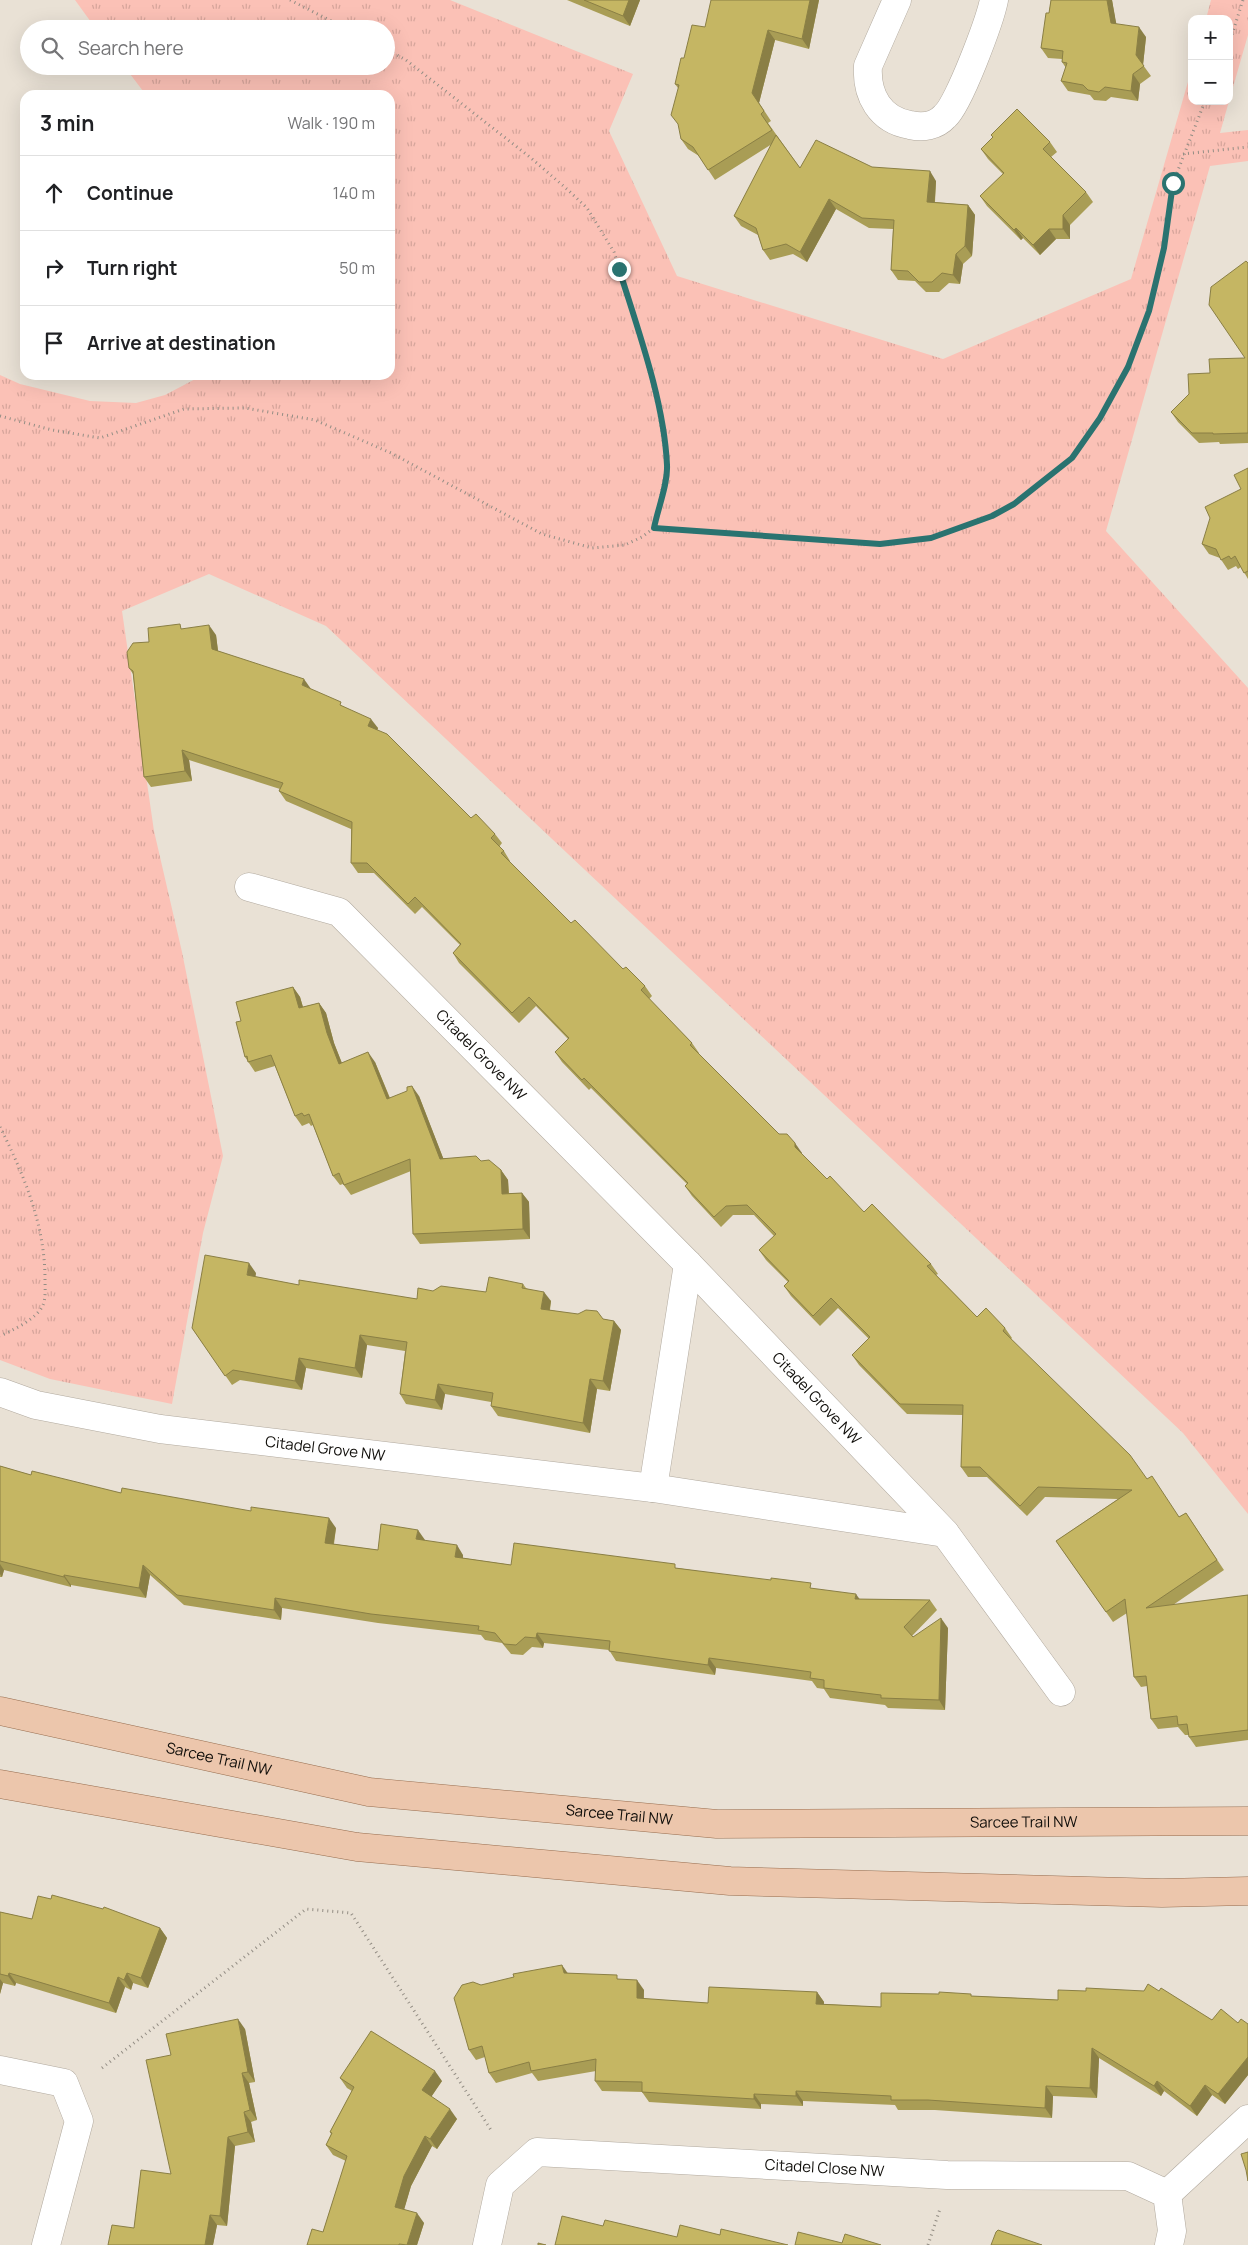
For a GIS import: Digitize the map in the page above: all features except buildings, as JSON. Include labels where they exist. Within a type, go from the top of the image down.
[{"type":"main road","name":"Sarcee Trail NW","points":[[0,1711],[369,1792],[707,1823],[1248,1821]]},
{"type":"main road","points":[[0,1784],[357,1847],[730,1881],[1162,1893],[1248,1891]]},
{"type":"street","points":[[897,0],[868,66],[867,77],[872,94],[880,109],[895,121],[916,127],[928,126],[938,122],[953,107],[994,0]]},
{"type":"street","name":"Citadel Grove NW","points":[[249,887],[339,912],[688,1264],[945,1533],[1061,1692]]},
{"type":"street","points":[[654,1488],[688,1264]]},
{"type":"street","name":"Citadel Grove NW","points":[[0,1392],[36,1405],[160,1429],[654,1488],[945,1533]]},
{"type":"street","points":[[0,2070],[64,2083],[79,2121],[46,2245]]},
{"type":"street","points":[[1169,2245],[1172,2231],[1166,2194],[1248,2119]]},
{"type":"street","name":"Citadel Close NW","points":[[487,2245],[500,2185],[537,2152],[947,2175],[1128,2176],[1166,2194]]},
{"type":"path","points":[[290,0],[329,20]]},
{"type":"path","points":[[1233,31],[1243,0]]},
{"type":"path","points":[[395,54],[406,60],[531,158],[587,208],[607,238],[614,252],[642,342],[658,408],[667,466],[654,528]]},
{"type":"path","points":[[0,416],[52,430],[100,438],[184,409],[245,408],[315,420],[391,453],[542,534],[592,548],[625,545],[642,537],[654,528],[880,544],[931,538],[992,516],[1014,504],[1072,458],[1100,418],[1128,367],[1149,311],[1164,248],[1173,183],[1203,105]]},
{"type":"path","points":[[1183,154],[1248,147]]},
{"type":"path","points":[[0,1127],[32,1197],[45,1255],[45,1287],[43,1306],[23,1325],[0,1336]]},
{"type":"path","points":[[102,2068],[306,1909],[351,1913],[491,2130]]},
{"type":"path","points":[[928,2245],[940,2209]]},
{"type":"green space","points":[[75,0],[450,0],[633,74],[609,131],[677,276],[943,359],[1131,279],[1188,82],[1188,105],[1228,105],[1220,133],[1248,130],[1248,161],[1210,166],[1106,531],[1248,688],[1248,1514],[1183,1433],[326,626],[209,574],[122,611],[154,831],[182,952],[223,1156],[203,1233],[172,1404],[50,1379],[0,1360],[0,375],[20,384],[90,401],[136,403],[165,395],[194,380],[395,380],[395,90],[142,90],[131,75],[395,75],[395,20],[89,20]]},
{"type":"green space","points":[[1211,0],[1248,0],[1248,35],[1233,87],[1233,15],[1207,15]]},
{"type":"route","points":[[619,269],[642,342],[658,408],[667,466],[654,528],[880,544],[931,538],[992,516],[1014,504],[1072,458],[1100,418],[1128,367],[1149,311],[1164,248],[1173,183]]}]
